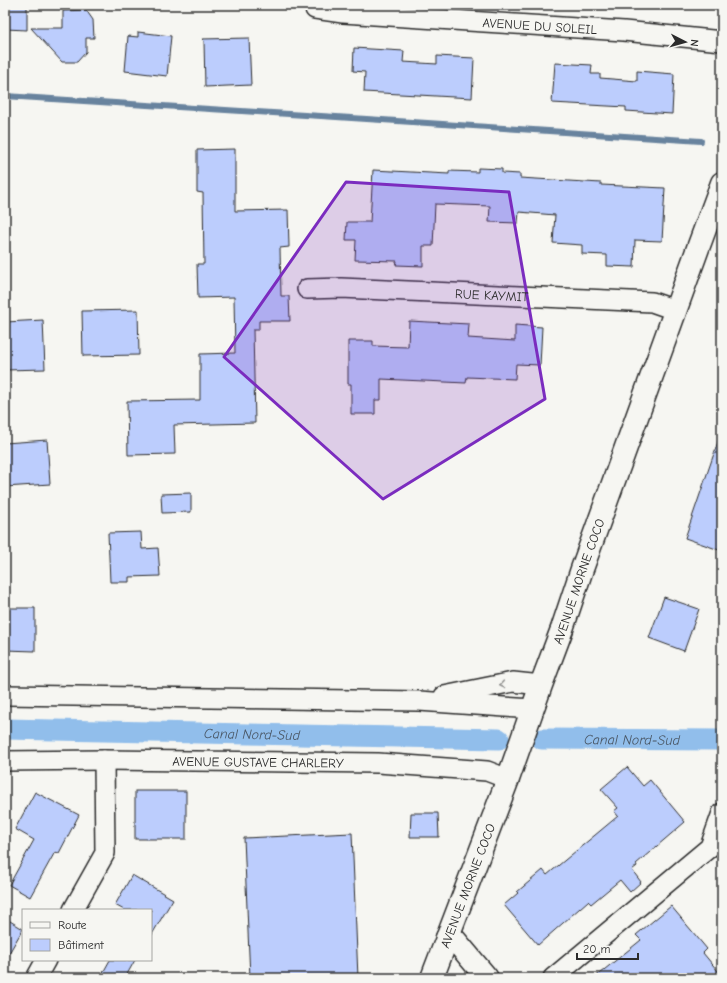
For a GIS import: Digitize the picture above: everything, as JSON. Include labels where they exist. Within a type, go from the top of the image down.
[{"type":"street","name":"AVENUE DU SOLEIL","points":[[313,5],[315,9],[343,13],[624,31],[722,41]]},
{"type":"street","name":"AVENUE MORNE COCO","points":[[432,978],[508,779],[540,685],[562,629],[582,569],[722,183]]},
{"type":"street","name":"RUE KAYMIT","points":[[307,288],[652,302],[675,310]]},
{"type":"street","points":[[419,701],[513,682],[540,685]]},
{"type":"street","points":[[5,695],[419,701],[532,709]]},
{"type":"street","points":[[74,909],[104,853],[104,760]]},
{"type":"street","name":"AVENUE GUSTAVE CHARLERY","points":[[5,761],[104,760],[378,763],[487,771],[508,779]]},
{"type":"street","points":[[553,978],[710,847],[722,813]]},
{"type":"street","points":[[447,938],[455,940],[488,978]]},
{"type":"street","points":[[36,978],[45,961]]},
{"type":"highlighted area","points":[[346,182],[509,192],[545,399],[383,499],[224,357]]},
{"type":"building","points":[[5,5],[27,5],[27,30],[5,29]]},
{"type":"building","points":[[86,10],[93,20],[94,38],[86,38],[86,52],[77,62],[62,62],[31,28],[63,28],[63,11]]},
{"type":"building","points":[[138,32],[171,36],[167,76],[125,71],[128,36],[138,37]]},
{"type":"building","points":[[249,38],[251,85],[205,87],[204,41],[202,39]]},
{"type":"building","points":[[354,48],[404,51],[403,62],[437,64],[437,56],[474,58],[472,98],[364,92],[365,72],[353,71]]},
{"type":"building","points":[[555,63],[592,65],[591,74],[600,74],[600,78],[637,81],[637,71],[674,74],[672,114],[626,111],[626,107],[552,103]]},
{"type":"building","points":[[235,149],[235,211],[288,210],[289,247],[280,248],[281,296],[289,296],[290,321],[259,321],[259,330],[253,330],[255,423],[174,425],[175,454],[128,455],[127,401],[200,400],[200,354],[235,353],[234,297],[198,298],[197,264],[204,264],[203,193],[197,192],[197,150]]},
{"type":"building","points":[[478,168],[502,169],[502,173],[520,174],[520,178],[601,183],[601,185],[665,188],[662,241],[635,240],[634,267],[607,266],[607,255],[582,254],[582,245],[553,243],[555,215],[519,212],[518,223],[489,222],[490,206],[435,204],[433,246],[423,246],[423,266],[396,265],[397,261],[355,260],[356,240],[346,240],[347,222],[370,222],[373,170],[449,174],[449,171],[478,172]]},
{"type":"building","points":[[138,310],[139,355],[83,356],[82,311]]},
{"type":"building","points":[[43,320],[45,369],[5,370],[5,322]]},
{"type":"building","points":[[409,321],[469,324],[468,338],[515,341],[515,325],[542,327],[540,365],[516,364],[515,379],[467,377],[466,383],[381,379],[381,400],[375,400],[375,414],[351,414],[351,384],[348,384],[348,341],[373,341],[373,346],[408,347]]},
{"type":"building","points":[[719,439],[722,440],[722,551],[685,538]]},
{"type":"building","points":[[47,440],[50,484],[5,487],[5,443]]},
{"type":"building","points":[[191,493],[191,512],[162,513],[161,494]]},
{"type":"building","points":[[141,532],[142,549],[158,548],[160,576],[129,577],[129,582],[110,582],[108,533]]},
{"type":"building","points":[[664,597],[699,609],[684,651],[649,638]]},
{"type":"building","points":[[5,608],[35,608],[35,651],[5,650]]},
{"type":"building","points":[[627,767],[643,786],[650,780],[685,822],[636,864],[637,866],[632,870],[641,882],[630,892],[620,880],[591,904],[588,901],[538,945],[504,905],[543,870],[547,875],[618,816],[614,811],[618,808],[601,789]]},
{"type":"building","points":[[135,791],[186,791],[186,839],[135,839]]},
{"type":"building","points":[[35,792],[79,815],[59,853],[55,852],[30,897],[9,885],[34,840],[15,829]]},
{"type":"building","points":[[411,813],[438,813],[439,837],[410,837]]},
{"type":"building","points":[[352,833],[358,978],[250,978],[244,838]]},
{"type":"building","points":[[132,875],[173,899],[152,934],[152,909],[122,909],[115,905]]},
{"type":"building","points":[[671,906],[707,949],[703,953],[722,976],[722,978],[594,978],[641,940],[636,935]]},
{"type":"building","points":[[5,918],[22,928],[22,931],[5,960]]},
{"type":"building","points":[[109,961],[134,961],[125,978],[100,978]]},
{"type":"waterway","points":[[5,96],[701,141]]},
{"type":"waterway","name":"Canal Nord-Sud","points":[[5,729],[499,739]]},
{"type":"waterway","name":"Canal Nord-Sud","points":[[542,739],[722,740]]}]
